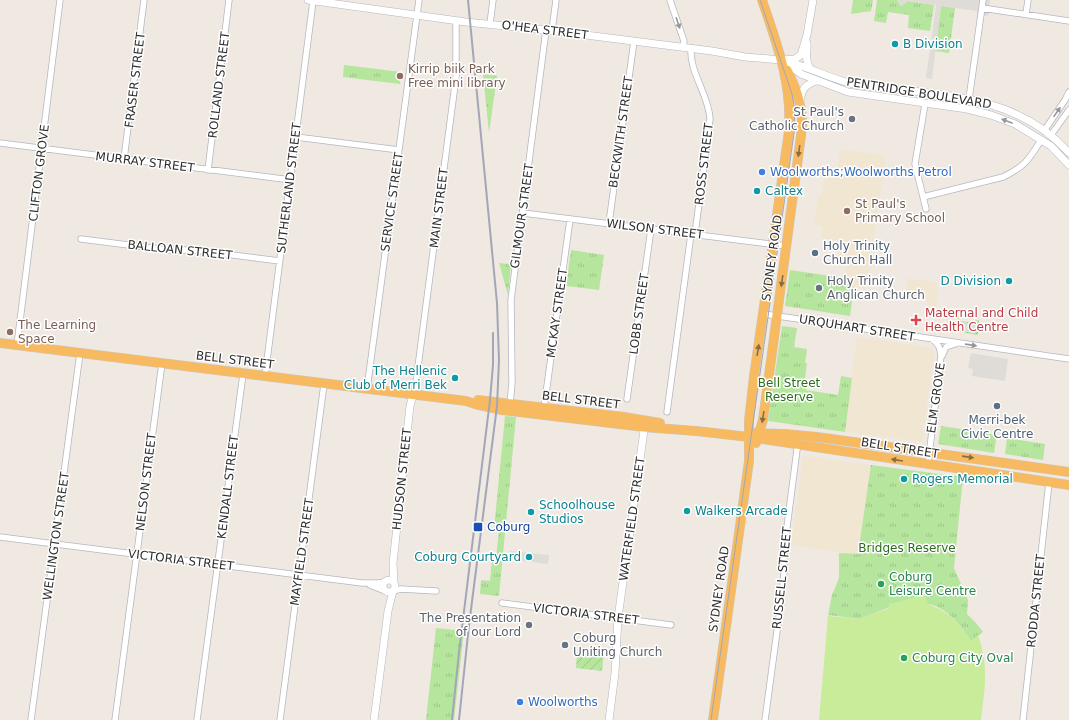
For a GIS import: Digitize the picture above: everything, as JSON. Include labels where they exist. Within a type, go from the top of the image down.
[{"type":"highway","name":"SYDNEY ROAD","points":[[754,436],[762,422],[802,128],[801,104],[782,60],[762,0]]},
{"type":"highway","name":"SYDNEY ROAD","points":[[713,720],[749,461],[754,436],[754,376],[788,143],[790,119],[788,92],[782,60]]},
{"type":"highway","name":"BELL STREET","points":[[0,343],[413,395],[466,401],[483,400],[644,424]]},
{"type":"highway","name":"BELL STREET","points":[[466,401],[502,410],[727,434],[871,445],[1069,472]]},
{"type":"highway","name":"BELL STREET","points":[[798,440],[871,455],[1069,485]]},
{"type":"highway","points":[[871,445],[871,455]]},
{"type":"street","name":"CLIFTON GROVE","points":[[17,345],[60,0]]},
{"type":"street","name":"FRASER STREET","points":[[124,159],[144,0]]},
{"type":"street","name":"ROLLAND STREET","points":[[208,170],[229,0]]},
{"type":"street","name":"O'HEA STREET","points":[[308,0],[338,2],[456,21],[549,30],[687,47],[745,57],[782,60]]},
{"type":"street","name":"SUTHERLAND STREET","points":[[265,376],[313,0]]},
{"type":"street","name":"SERVICE STREET","points":[[367,389],[419,0]]},
{"type":"street","points":[[490,24],[493,0]]},
{"type":"street","name":"GILMOUR STREET","points":[[510,404],[512,383],[511,300],[549,30],[556,0]]},
{"type":"street","name":"ROSS STREET","points":[[666,412],[710,114],[692,59],[684,41],[670,0]]},
{"type":"street","points":[[810,68],[806,60],[807,35],[812,0]]},
{"type":"street","points":[[967,109],[983,0]]},
{"type":"street","points":[[1026,14],[1028,0]]},
{"type":"street","points":[[982,8],[1069,21]]},
{"type":"street","name":"MAIN STREET","points":[[413,395],[416,382],[454,96],[456,70],[456,21]]},
{"type":"street","points":[[782,60],[800,57],[807,35]]},
{"type":"street","name":"BECKWITH STREET","points":[[609,223],[634,41]]},
{"type":"street","name":"PENTRIDGE BOULEVARD","points":[[782,60],[810,68],[853,84],[969,99],[994,105],[1019,115],[1051,135],[1058,140],[1069,153]]},
{"type":"street","name":"PENTRIDGE BOULEVARD","points":[[782,60],[797,72],[817,81],[852,92],[967,109],[991,115],[1015,124],[1052,146],[1069,165]]},
{"type":"street","points":[[801,104],[802,94],[806,86],[811,82],[817,81]]},
{"type":"street","points":[[923,197],[1003,177],[1023,166],[1041,140],[1044,131],[1066,100],[1069,92]]},
{"type":"street","points":[[925,104],[915,164],[926,209]]},
{"type":"street","points":[[1041,140],[1051,135],[1069,110]]},
{"type":"street","points":[[296,137],[399,150]]},
{"type":"street","name":"MURRAY STREET","points":[[0,143],[291,180]]},
{"type":"street","name":"WILSON STREET","points":[[523,213],[786,246]]},
{"type":"street","name":"MCKAY STREET","points":[[544,408],[570,219]]},
{"type":"street","name":"LOBB STREET","points":[[627,399],[651,229]]},
{"type":"street","name":"BALLOAN STREET","points":[[81,239],[168,250],[194,250],[280,261]]},
{"type":"street","name":"URQUHART STREET","points":[[764,314],[1069,359]]},
{"type":"street","name":"ELM GROVE","points":[[928,464],[941,356],[940,348],[932,339]]},
{"type":"street","name":"ELM GROVE","points":[[941,356],[946,347],[958,343]]},
{"type":"street","name":"WELLINGTON STREET","points":[[31,720],[80,353]]},
{"type":"street","name":"NELSON STREET","points":[[115,720],[162,363]]},
{"type":"street","name":"KENDALL STREET","points":[[197,720],[243,374]]},
{"type":"street","name":"MAYFIELD STREET","points":[[280,720],[324,384]]},
{"type":"street","name":"HUDSON STREET","points":[[389,591],[396,587],[394,583],[393,563],[410,406],[413,395]]},
{"type":"street","name":"WATERFIELD STREET","points":[[609,720],[615,673],[618,618],[644,424]]},
{"type":"street","name":"RUSSELL STREET","points":[[765,720],[783,587],[784,550],[798,440]]},
{"type":"street","name":"RODDA STREET","points":[[1023,720],[1049,482]]},
{"type":"street","name":"VICTORIA STREET","points":[[0,537],[299,574],[362,583],[389,591],[401,589],[436,591]]},
{"type":"street","name":"HUDSON STREET","points":[[385,581],[393,563]]},
{"type":"street","points":[[374,720],[388,611],[389,591],[383,585],[385,581],[389,580],[394,583]]},
{"type":"street","name":"VICTORIA STREET","points":[[362,583],[385,581]]},
{"type":"street","name":"VICTORIA STREET","points":[[394,583],[415,589]]},
{"type":"street","name":"VICTORIA STREET","points":[[502,604],[671,625]]},
{"type":"shaded area","points":[[897,0],[990,0],[988,16],[977,14],[977,11],[941,6],[932,79],[926,78],[936,5],[908,1],[901,6]]},
{"type":"shaded area","name":"St Paul's Primary School","points":[[840,149],[886,156],[866,289],[843,285],[845,266],[836,265],[840,241],[821,238],[822,227],[814,225],[818,195],[822,195],[825,169],[837,171]]},
{"type":"shaded area","points":[[908,278],[937,283],[938,288],[936,306],[927,305],[927,300],[905,297]]},
{"type":"shaded area","points":[[954,321],[976,324],[975,333],[957,330]]},
{"type":"shaded area","points":[[857,337],[921,346],[932,349],[934,352],[922,442],[845,432]]},
{"type":"shaded area","points":[[971,353],[1008,359],[1005,381],[972,376],[973,369],[968,368]]},
{"type":"shaded area","points":[[803,456],[871,465],[858,555],[791,545]]},
{"type":"shaded area","name":"Coburg Courtyard","points":[[510,551],[549,555],[548,564],[509,559]]},
{"type":"green space","points":[[853,0],[873,0],[871,11],[851,14]]},
{"type":"green space","points":[[877,0],[897,0],[901,6],[908,1],[934,5],[930,31],[908,28],[909,15],[888,12],[886,23],[874,21]]},
{"type":"green space","points":[[941,6],[955,8],[949,53],[935,51]]},
{"type":"green space","points":[[344,65],[401,72],[400,84],[343,77]]},
{"type":"green space","points":[[483,74],[497,76],[489,133]]},
{"type":"green space","points":[[571,250],[604,255],[599,290],[566,286]]},
{"type":"green space","points":[[499,263],[511,264],[508,295]]},
{"type":"green space","points":[[790,270],[844,278],[843,285],[854,287],[850,316],[785,306]]},
{"type":"green space","points":[[957,309],[960,321],[968,322],[979,320],[978,335],[960,332],[959,330],[975,333],[976,325],[958,322],[955,310]]},
{"type":"green space","name":"Bell Street Reserve","points":[[782,326],[797,328],[794,347],[807,349],[805,379],[808,380],[806,390],[838,395],[841,376],[852,378],[845,432],[768,421]]},
{"type":"green space","points":[[505,416],[516,417],[499,596],[480,594],[481,580],[490,581],[492,559],[496,559],[499,530],[494,529]]},
{"type":"green space","points":[[941,426],[993,435],[996,440],[994,453],[938,444]]},
{"type":"green space","points":[[1007,438],[1045,444],[1043,460],[1005,454]]},
{"type":"green space","name":"Bridges Reserve","points":[[871,465],[963,477],[954,568],[968,600],[967,614],[983,632],[971,641],[953,618],[941,609],[927,604],[889,604],[890,607],[860,619],[828,615],[832,595],[839,578],[839,553],[858,554]]},
{"type":"green space","name":"Coburg City Oval","points":[[925,595],[928,604],[948,614],[971,641],[978,635],[984,657],[985,668],[985,687],[981,720],[819,720],[828,616],[859,619],[890,608],[889,604]]},
{"type":"green space","points":[[436,628],[464,631],[454,720],[426,720]]},
{"type":"green space","points":[[580,647],[604,651],[602,671],[576,668],[577,653],[579,654]]},
{"type":"tram line","points":[[711,720],[795,126],[792,94],[760,0]]},
{"type":"railway","points":[[459,720],[469,625],[497,406],[499,360],[497,303],[468,0]]},
{"type":"railway","points":[[452,720],[490,400],[493,365],[493,333]]},
{"type":"place","name":"B Division","points":[[895,44]]},
{"type":"place","name":"Kirrip biik Park Free mini library","points":[[400,76]]},
{"type":"place","name":"St Paul's Catholic Church","points":[[852,119]]},
{"type":"place","name":"Woolworths;Woolworths Petrol","points":[[762,172]]},
{"type":"place","name":"Caltex","points":[[757,191]]},
{"type":"place","name":"St Paul's Primary School","points":[[847,211]]},
{"type":"place","name":"Holy Trinity Church Hall","points":[[815,253]]},
{"type":"place","name":"D Division","points":[[1009,281]]},
{"type":"place","name":"Holy Trinity Anglican Church","points":[[819,288]]},
{"type":"place","name":"Maternal and Child Health Centre","points":[[916,320]]},
{"type":"place","name":"The Learning Space","points":[[10,332]]},
{"type":"place","name":"The Hellenic Club of Merri Bek","points":[[455,378]]},
{"type":"place","name":"Merri-bek Civic Centre","points":[[997,406]]},
{"type":"place","name":"Rogers Memorial","points":[[904,479]]},
{"type":"place","name":"Walkers Arcade","points":[[687,511]]},
{"type":"place","name":"Schoolhouse Studios","points":[[531,512]]},
{"type":"place","name":"Coburg","points":[[478,527]]},
{"type":"place","name":"Coburg Courtyard","points":[[529,557]]},
{"type":"place","name":"Coburg Leisure Centre","points":[[881,584]]},
{"type":"place","name":"The Presentation of our Lord","points":[[529,625]]},
{"type":"place","name":"Coburg Uniting Church","points":[[565,645]]},
{"type":"place","name":"Coburg City Oval","points":[[904,658]]},
{"type":"place","name":"Woolworths","points":[[520,702]]}]
